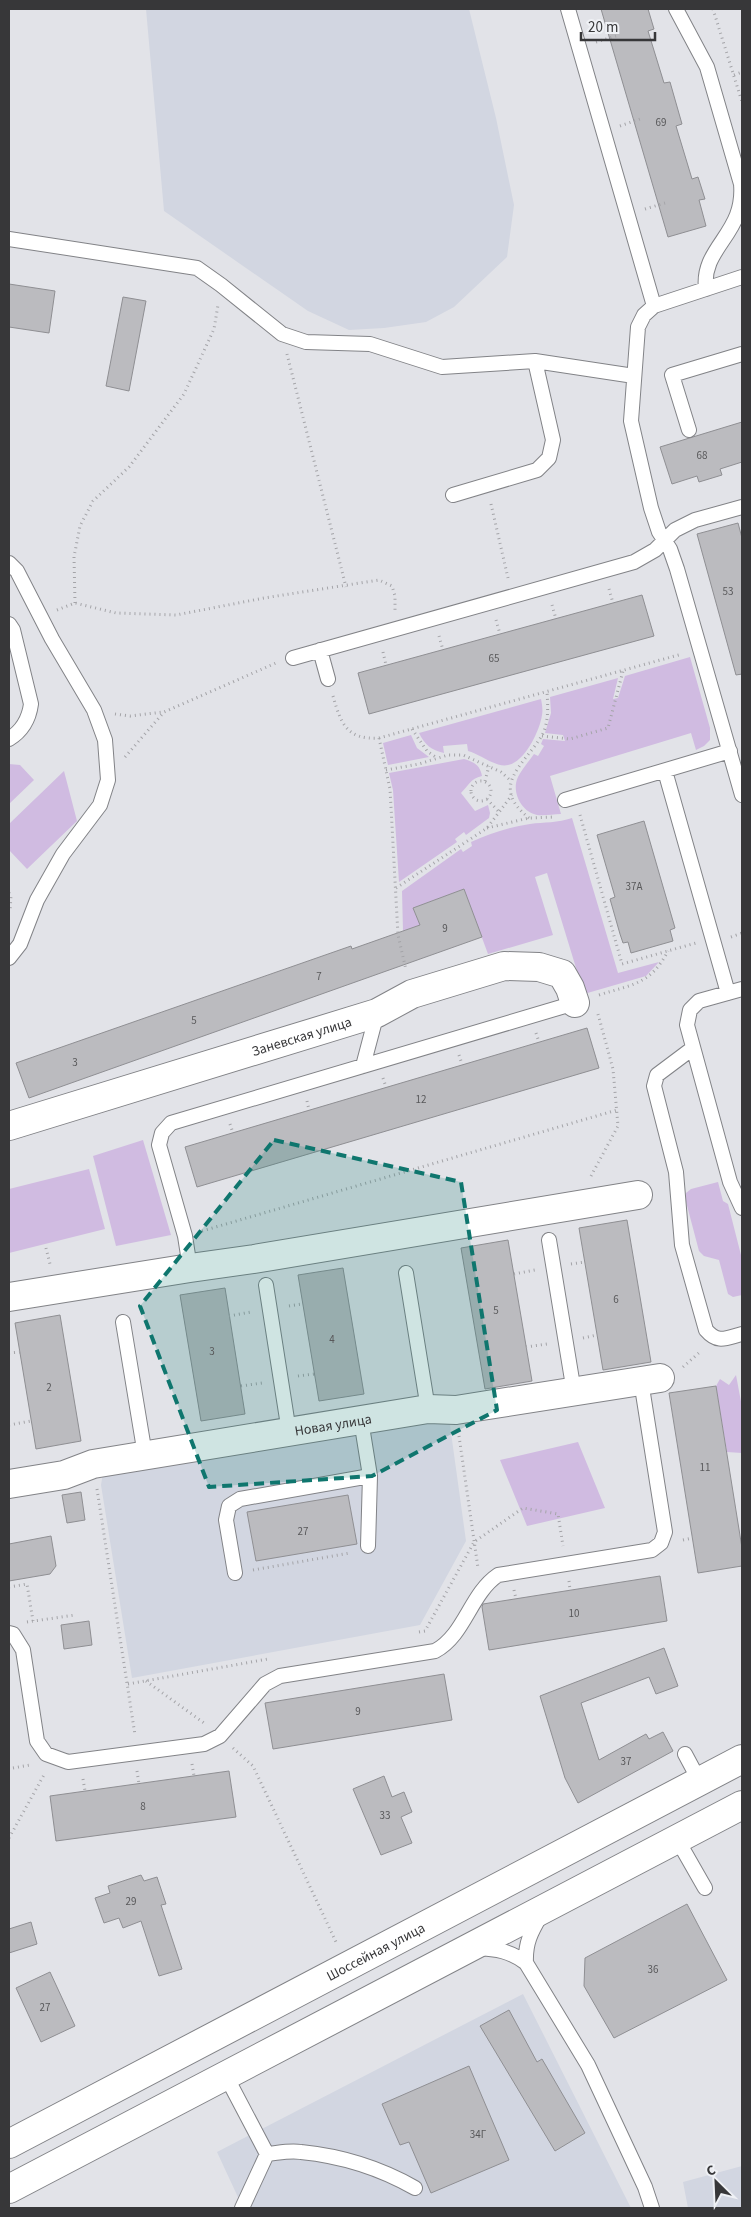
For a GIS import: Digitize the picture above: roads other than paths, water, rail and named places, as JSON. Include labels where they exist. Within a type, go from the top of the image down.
[{"type":"street","name":"Заневская улица","points":[[9,1126],[377,1013],[412,994],[504,966],[539,966],[562,974],[570,988],[584,1000]]},
{"type":"street","points":[[9,1297],[254,1259],[638,1195]]},
{"type":"street","name":"Новая улица","points":[[9,1484],[64,1475],[93,1464],[428,1409],[456,1410],[650,1380]]},
{"type":"street","name":"Шоссейная улица","points":[[9,2144],[742,1759]]},
{"type":"street","points":[[9,2190],[742,1805]]},
{"type":"lane","points":[[568,9],[654,306]]},
{"type":"lane","points":[[676,9],[708,68],[741,184],[742,200],[737,216],[708,263],[704,276],[706,289]]},
{"type":"lane","points":[[9,239],[197,268],[282,334],[306,342],[370,344],[442,367],[535,361],[634,376]]},
{"type":"lane","points":[[742,277],[654,306],[644,314],[638,327],[631,421],[651,508],[659,532],[670,549],[677,569],[742,795]]},
{"type":"lane","points":[[689,430],[672,375],[742,354]]},
{"type":"lane","points":[[453,495],[537,470],[549,458],[553,440],[535,361]]},
{"type":"lane","points":[[293,658],[634,562],[655,550],[675,530],[695,520],[742,507]]},
{"type":"lane","points":[[9,563],[16,571],[94,710],[105,740],[108,780],[100,805],[63,854],[37,900],[20,944],[9,958]]},
{"type":"lane","points":[[9,624],[13,630],[31,704],[30,714],[22,728],[9,740]]},
{"type":"lane","points":[[320,650],[328,679]]},
{"type":"lane","points":[[570,799],[730,751]]},
{"type":"lane","points":[[665,771],[728,993]]},
{"type":"lane","points":[[742,989],[700,1001],[690,1010],[687,1025],[730,1182],[742,1208]]},
{"type":"lane","points":[[190,1268],[185,1236],[159,1145],[162,1133],[171,1123],[584,1000]]},
{"type":"lane","points":[[363,1066],[377,1013]]},
{"type":"lane","points":[[693,1048],[657,1076],[654,1086],[676,1172],[682,1245],[706,1330],[712,1338],[722,1340],[742,1334]]},
{"type":"lane","points":[[549,1240],[574,1392]]},
{"type":"lane","points":[[406,1273],[428,1409]]},
{"type":"lane","points":[[266,1286],[288,1432]]},
{"type":"lane","points":[[123,1322],[145,1455]]},
{"type":"lane","points":[[11,1634],[22,1650],[37,1741],[46,1754],[68,1762],[204,1744],[220,1736],[266,1684],[280,1676],[435,1651],[447,1645],[486,1583],[498,1575],[652,1550],[660,1543],[666,1532],[650,1380]]},
{"type":"lane","points":[[361,1420],[370,1476],[368,1546]]},
{"type":"lane","points":[[235,1574],[226,1520],[229,1506],[240,1498],[370,1476]]},
{"type":"lane","points":[[685,1754],[700,1782]]},
{"type":"lane","points":[[677,1839],[705,1888]]},
{"type":"lane","points":[[526,1963],[528,1936],[546,1907]]},
{"type":"lane","points":[[468,1948],[503,1950],[526,1963],[588,2065],[645,2187],[652,2208]]},
{"type":"lane","points":[[226,2076],[267,2154]]},
{"type":"lane","points":[[267,2154],[300,2151],[364,2164],[415,2188]]},
{"type":"lane","points":[[242,2208],[267,2154]]}]
